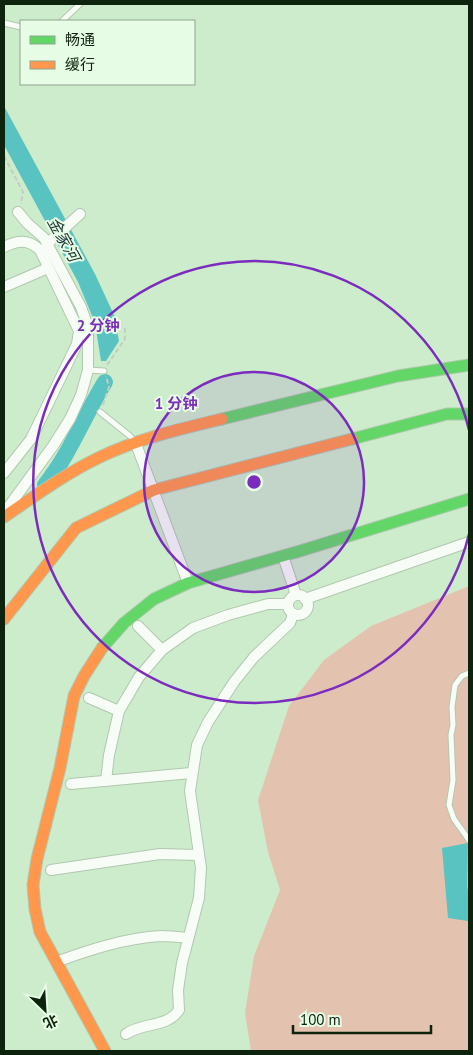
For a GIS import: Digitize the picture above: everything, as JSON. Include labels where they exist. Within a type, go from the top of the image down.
[{"type":"street","points":[[4,513],[53,446],[70,419],[81,395],[88,370],[89,346],[86,321],[50,241],[27,223],[18,212]]},
{"type":"street","points":[[50,241],[80,214]]},
{"type":"street","points":[[4,247],[21,241],[33,244],[40,250],[78,331],[78,344],[31,440],[4,473]]},
{"type":"street","points":[[4,287],[48,268]]},
{"type":"street","points":[[4,517],[93,461],[114,451],[165,434],[386,378],[444,367],[469,365]]},
{"type":"street","points":[[4,619],[76,528],[154,490],[447,414],[469,414]]},
{"type":"street","points":[[136,444],[188,583]]},
{"type":"street","points":[[105,1051],[40,932],[33,886],[37,859],[60,768],[74,696],[103,646],[124,623],[154,599],[188,583],[469,499]]},
{"type":"street","points":[[283,556],[301,597],[308,606],[300,615],[293,614],[289,610],[288,604],[291,598],[301,597],[469,542]]},
{"type":"street","points":[[106,781],[109,755],[119,711],[139,677],[162,650],[193,628],[219,618],[268,604],[288,604]]},
{"type":"street","points":[[126,1034],[133,1030],[171,1020],[179,1010],[178,990],[182,962],[199,898],[201,868],[190,791],[197,745],[208,722],[234,682],[254,657],[290,623],[293,614]]},
{"type":"street","points":[[138,626],[162,650]]},
{"type":"street","points":[[89,698],[119,711]]},
{"type":"street","points":[[71,784],[192,774]]},
{"type":"street","points":[[51,870],[160,854],[199,855]]},
{"type":"street","points":[[56,962],[91,949],[125,942],[160,936],[188,938]]},
{"type":"lane","points":[[63,20],[80,4]]},
{"type":"lane","points":[[4,23],[20,27]]},
{"type":"lane","points":[[88,370],[104,371]]},
{"type":"lane","points":[[100,412],[130,436],[136,444]]},
{"type":"lane","points":[[469,673],[462,676],[455,685],[451,736],[453,780],[449,805],[454,819],[469,840]]},
{"type":"path","points":[[4,156],[23,192]]},
{"type":"shaded area","points":[[469,586],[469,1051],[251,1051],[245,1013],[254,956],[280,890],[268,852],[258,800],[289,706],[324,660],[371,626]]},
{"type":"water","points":[[4,106],[95,274],[114,315],[119,341],[106,361],[101,361],[95,323],[78,282],[4,145]]},
{"type":"water","points":[[468,843],[468,921],[448,918],[442,848]]},
{"type":"waterway","name":"金家河","points":[[45,485],[62,461],[105,382]]},
{"type":"traffic: fast","points":[[222,419],[398,376],[469,365]]},
{"type":"traffic: fast","points":[[352,439],[447,414],[469,414]]},
{"type":"traffic: fast","points":[[102,648],[124,623],[154,599],[188,583],[469,499]]},
{"type":"traffic: slow","points":[[4,517],[74,471],[113,451],[159,435],[222,419]]},
{"type":"traffic: slow","points":[[4,619],[76,528],[154,490],[352,439]]},
{"type":"traffic: slow","points":[[102,648],[74,696],[60,768],[37,859],[33,885],[35,909],[40,932],[105,1051]]}]
